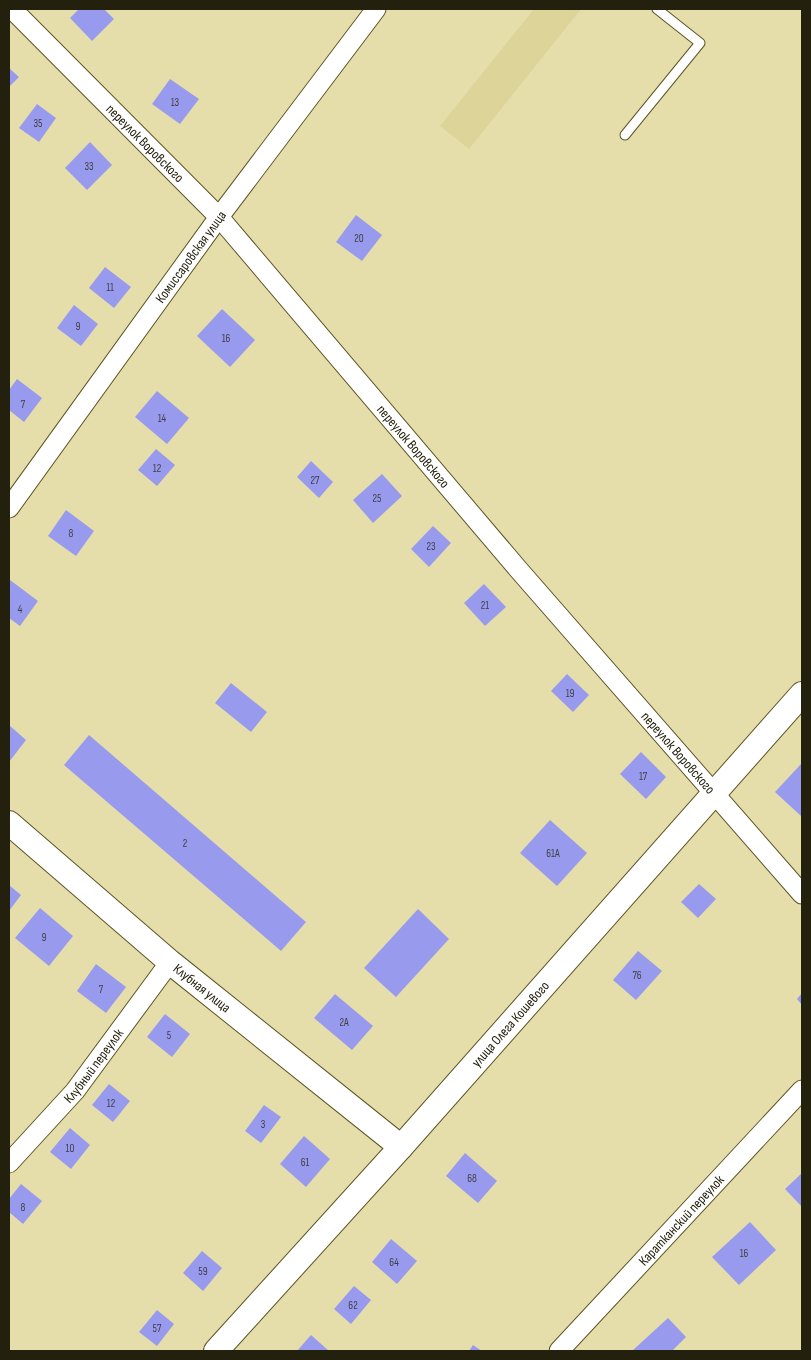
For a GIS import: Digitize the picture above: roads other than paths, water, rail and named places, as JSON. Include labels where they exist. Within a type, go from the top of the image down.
[{"type":"street","name":"переулок Воровского","points":[[12,9],[219,217],[518,568],[802,894]]},
{"type":"street","name":"Комиссаровская улица","points":[[9,508],[219,217],[376,9]]},
{"type":"street","name":"улица Олега Кошевого","points":[[216,1351],[401,1148],[802,694]]},
{"type":"street","name":"Клубная улица","points":[[9,823],[170,962],[401,1148]]},
{"type":"street","name":"Клубный переулок","points":[[9,1163],[75,1091],[170,962]]},
{"type":"street","name":"Каратканский переулок","points":[[559,1351],[802,1090]]},
{"type":"lane","points":[[625,135],[700,43],[657,9]]}]
